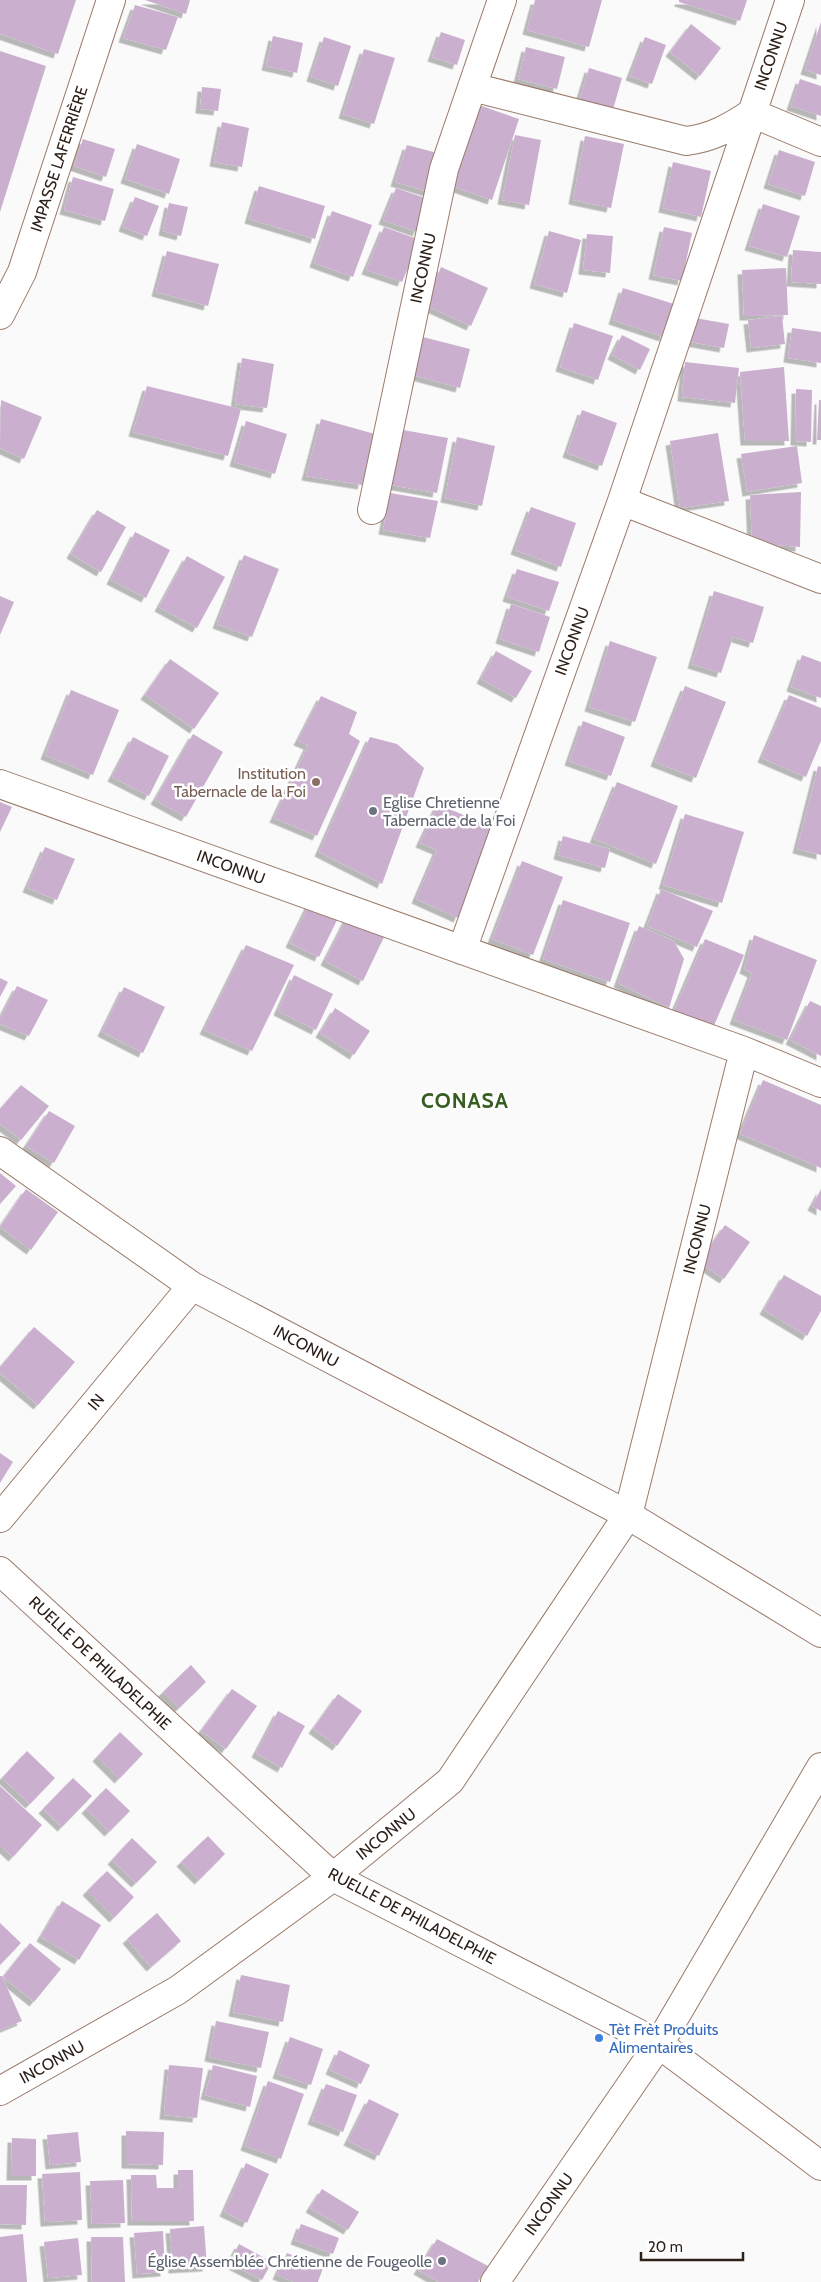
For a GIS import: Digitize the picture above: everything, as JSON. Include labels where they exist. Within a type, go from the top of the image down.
[{"type":"street","name":"IMPASSE LAFERRIÈRE","points":[[0,315],[22,272],[111,0]]},
{"type":"street","name":"INCONNU","points":[[372,510],[444,169],[502,0]]},
{"type":"street","name":"INCONNU","points":[[462,950],[622,501],[790,0]]},
{"type":"street","name":"INCONNU","points":[[472,87],[686,141],[702,139],[716,134],[752,113]]},
{"type":"street","name":"INCONNU","points":[[752,113],[821,142]]},
{"type":"street","points":[[622,501],[821,580]]},
{"type":"street","name":"INCONNU","points":[[0,784],[744,1051],[821,1083]]},
{"type":"street","name":"INCONNU","points":[[0,2091],[178,1990],[333,1877],[450,1781],[628,1515],[744,1051]]},
{"type":"street","name":"INCONNU","points":[[0,1151],[192,1286],[628,1515],[821,1633]]},
{"type":"street","name":"IN","points":[[0,1518],[192,1286]]},
{"type":"street","name":"RUELLE DE PHILADELPHIE","points":[[0,1571],[333,1877],[660,2044],[821,2166]]},
{"type":"street","name":"INCONNU","points":[[495,2282],[660,2044],[821,1767]]},
{"type":"building","points":[[0,0],[76,0],[58,54],[0,34]]},
{"type":"building","points":[[145,0],[190,0],[186,14]]},
{"type":"building","points":[[535,0],[602,0],[589,47],[527,30]]},
{"type":"building","points":[[679,0],[747,0],[740,21],[679,2]]},
{"type":"building","points":[[135,5],[178,17],[166,50],[123,38]]},
{"type":"building","points":[[821,22],[821,75],[805,70]]},
{"type":"building","points":[[691,24],[721,48],[700,76],[670,52]]},
{"type":"building","points":[[441,32],[465,40],[457,65],[432,57]]},
{"type":"building","points":[[273,36],[303,43],[297,73],[266,66]]},
{"type":"building","points":[[324,37],[351,46],[338,86],[311,77]]},
{"type":"building","points":[[645,37],[666,45],[652,84],[630,76]]},
{"type":"building","points":[[526,47],[565,57],[557,89],[518,79]]},
{"type":"building","points":[[364,49],[395,58],[374,124],[343,114]]},
{"type":"building","points":[[0,51],[46,66],[0,212]]},
{"type":"building","points":[[589,68],[622,78],[612,113],[578,104]]},
{"type":"building","points":[[800,79],[821,86],[821,116],[791,106]]},
{"type":"building","points":[[202,87],[221,89],[218,111],[200,109]]},
{"type":"building","points":[[479,105],[519,119],[492,200],[452,186]]},
{"type":"building","points":[[222,122],[249,128],[242,167],[214,162]]},
{"type":"building","points":[[515,135],[541,140],[529,205],[502,200]]},
{"type":"building","points":[[585,136],[624,144],[611,208],[573,200]]},
{"type":"building","points":[[83,139],[115,149],[106,177],[74,166]]},
{"type":"building","points":[[137,144],[180,159],[169,194],[125,179]]},
{"type":"building","points":[[407,145],[441,154],[429,192],[395,182]]},
{"type":"building","points":[[779,150],[815,162],[805,196],[768,184]]},
{"type":"building","points":[[673,162],[711,171],[701,217],[663,208]]},
{"type":"building","points":[[73,177],[114,189],[105,221],[64,210]]},
{"type":"building","points":[[259,186],[325,206],[315,239],[249,219]]},
{"type":"building","points":[[396,188],[431,200],[417,232],[383,220]]},
{"type":"building","points":[[135,197],[159,206],[147,236],[123,227]]},
{"type":"building","points":[[169,203],[188,207],[181,236],[163,231]]},
{"type":"building","points":[[763,204],[800,216],[787,257],[749,246]]},
{"type":"building","points":[[332,211],[372,225],[353,277],[314,263]]},
{"type":"building","points":[[384,227],[420,240],[402,282],[366,270]]},
{"type":"building","points":[[664,227],[692,233],[682,281],[653,275]]},
{"type":"building","points":[[549,231],[581,240],[567,293],[534,284]]},
{"type":"building","points":[[587,234],[613,236],[610,273],[583,270]]},
{"type":"building","points":[[793,250],[821,252],[821,284],[791,282]]},
{"type":"building","points":[[167,251],[219,264],[208,306],[156,292]]},
{"type":"building","points":[[441,267],[488,288],[471,326],[425,305]]},
{"type":"building","points":[[786,268],[788,315],[744,316],[742,270]]},
{"type":"building","points":[[623,288],[674,304],[664,337],[613,320]]},
{"type":"building","points":[[782,316],[785,344],[751,348],[748,320]]},
{"type":"building","points":[[695,318],[729,324],[724,348],[691,342]]},
{"type":"building","points":[[574,323],[613,336],[598,380],[560,367]]},
{"type":"building","points":[[792,328],[821,332],[821,363],[788,358]]},
{"type":"building","points":[[622,335],[650,349],[640,370],[612,355]]},
{"type":"building","points":[[419,336],[470,349],[460,388],[409,374]]},
{"type":"building","points":[[242,358],[274,364],[267,408],[235,404]]},
{"type":"building","points":[[685,362],[739,368],[735,403],[682,397]]},
{"type":"building","points":[[784,367],[789,441],[745,441],[740,372]]},
{"type":"building","points":[[147,386],[241,409],[228,456],[133,432]]},
{"type":"building","points":[[796,389],[812,390],[811,442],[795,441]]},
{"type":"building","points":[[1,400],[42,417],[24,459],[0,448]]},
{"type":"building","points":[[819,400],[821,400],[821,440],[817,440]]},
{"type":"building","points":[[582,410],[617,423],[602,466],[567,453]]},
{"type":"building","points":[[321,419],[375,434],[362,485],[306,476]]},
{"type":"building","points":[[246,421],[287,434],[275,474],[234,462]]},
{"type":"building","points":[[403,430],[448,438],[437,493],[391,485]]},
{"type":"building","points":[[718,433],[729,501],[680,508],[670,441]]},
{"type":"building","points":[[457,437],[495,446],[482,506],[445,498]]},
{"type":"building","points":[[797,446],[802,483],[747,492],[741,454]]},
{"type":"building","points":[[801,492],[800,547],[752,543],[750,495]]},
{"type":"building","points":[[390,493],[438,501],[430,538],[383,530]]},
{"type":"building","points":[[531,507],[576,523],[561,567],[515,550]]},
{"type":"building","points":[[97,510],[126,527],[101,572],[71,554]]},
{"type":"building","points":[[135,532],[170,550],[146,598],[111,580]]},
{"type":"building","points":[[244,555],[279,569],[252,637],[217,624]]},
{"type":"building","points":[[187,556],[225,577],[197,628],[159,607]]},
{"type":"building","points":[[517,569],[559,582],[549,611],[507,597]]},
{"type":"building","points":[[714,591],[764,607],[753,643],[733,637],[721,673],[692,664]]},
{"type":"building","points":[[0,596],[14,602],[0,635]]},
{"type":"building","points":[[511,604],[550,617],[539,652],[500,639]]},
{"type":"building","points":[[610,641],[657,657],[635,722],[589,707]]},
{"type":"building","points":[[496,651],[532,671],[516,698],[481,679]]},
{"type":"building","points":[[802,655],[821,662],[821,698],[791,687]]},
{"type":"building","points":[[170,659],[219,693],[194,729],[145,695]]},
{"type":"building","points":[[685,686],[726,702],[696,778],[655,762]]},
{"type":"building","points":[[71,690],[119,710],[93,775],[45,755]]},
{"type":"building","points":[[789,695],[821,708],[821,741],[806,777],[762,758]]},
{"type":"building","name":"Institution Tabernacle de la Foi","points":[[321,696],[357,712],[349,734],[360,741],[317,836],[274,818],[308,745],[298,741]]},
{"type":"building","points":[[583,721],[625,737],[611,776],[569,761]]},
{"type":"building","points":[[193,734],[223,752],[186,817],[155,800]]},
{"type":"building","points":[[133,737],[169,756],[149,796],[112,777]]},
{"type":"building","points":[[370,737],[397,744],[424,768],[382,884],[319,852]]},
{"type":"building","points":[[818,766],[821,767],[821,855],[797,849]]},
{"type":"building","points":[[617,782],[678,806],[656,864],[594,839]]},
{"type":"building","points":[[0,802],[12,807],[0,832]]},
{"type":"building","points":[[438,804],[496,829],[458,918],[416,899],[437,850],[420,843]]},
{"type":"building","points":[[685,814],[744,832],[722,903],[663,885]]},
{"type":"building","points":[[563,836],[610,849],[605,868],[558,855]]},
{"type":"building","points":[[45,847],[75,859],[57,900],[27,888]]},
{"type":"building","points":[[522,861],[563,877],[533,955],[492,939]]},
{"type":"building","points":[[661,889],[713,911],[697,947],[647,926]]},
{"type":"building","points":[[311,900],[339,916],[319,957],[290,943]]},
{"type":"building","points":[[563,900],[630,923],[610,982],[543,959]]},
{"type":"building","points":[[348,916],[385,935],[363,981],[325,961]]},
{"type":"building","points":[[639,926],[674,941],[684,959],[669,1008],[618,983]]},
{"type":"building","points":[[754,935],[817,960],[787,1040],[734,1020],[752,973],[744,969]]},
{"type":"building","points":[[705,939],[744,955],[713,1028],[674,1011]]},
{"type":"building","points":[[246,945],[294,965],[252,1051],[204,1030]]},
{"type":"building","points":[[294,975],[333,994],[316,1030],[278,1011]]},
{"type":"building","points":[[0,978],[8,982],[0,997]]},
{"type":"building","points":[[17,986],[48,1000],[29,1036],[0,1024],[0,1019]]},
{"type":"building","points":[[124,987],[165,1007],[143,1053],[102,1032]]},
{"type":"building","points":[[810,1001],[821,1006],[821,1056],[790,1040]]},
{"type":"building","points":[[335,1008],[370,1031],[354,1055],[320,1033]]},
{"type":"building","points":[[763,1080],[821,1105],[821,1168],[740,1134]]},
{"type":"building","points":[[21,1085],[49,1106],[21,1140],[0,1124],[0,1109]]},
{"type":"building","points":[[49,1111],[75,1126],[54,1163],[26,1146]]},
{"type":"building","points":[[0,1173],[16,1186],[0,1204]]},
{"type":"building","points":[[26,1189],[58,1212],[31,1250],[0,1227]]},
{"type":"building","points":[[821,1189],[821,1211],[812,1206]]},
{"type":"building","points":[[725,1225],[750,1242],[724,1279],[699,1262]]},
{"type":"building","points":[[784,1275],[821,1296],[821,1311],[807,1336],[764,1310]]},
{"type":"building","points":[[34,1327],[75,1362],[38,1405],[0,1373],[0,1367]]},
{"type":"building","points":[[0,1453],[13,1462],[0,1483]]},
{"type":"building","points":[[191,1665],[206,1682],[179,1708],[163,1692]]},
{"type":"building","points":[[232,1689],[257,1706],[226,1749],[201,1731]]},
{"type":"building","points":[[338,1694],[362,1711],[337,1746],[313,1729]]},
{"type":"building","points":[[278,1711],[305,1726],[282,1768],[256,1753]]},
{"type":"building","points":[[120,1732],[143,1754],[119,1779],[97,1757]]},
{"type":"building","points":[[27,1751],[55,1778],[30,1804],[2,1778]]},
{"type":"building","points":[[73,1778],[92,1796],[62,1827],[43,1809]]},
{"type":"building","points":[[0,1786],[42,1825],[13,1857],[0,1845]]},
{"type":"building","points":[[106,1788],[130,1811],[109,1832],[86,1809]]},
{"type":"building","points":[[208,1836],[225,1854],[199,1880],[181,1862]]},
{"type":"building","points":[[132,1838],[157,1862],[136,1883],[112,1860]]},
{"type":"building","points":[[107,1871],[134,1897],[114,1918],[87,1891]]},
{"type":"building","points":[[62,1901],[101,1925],[79,1960],[41,1937]]},
{"type":"building","points":[[157,1913],[181,1941],[151,1967],[127,1939]]},
{"type":"building","points":[[0,1923],[21,1943],[0,1965]]},
{"type":"building","points":[[30,1943],[61,1969],[34,2002],[3,1977]]},
{"type":"building","points":[[241,1975],[290,1985],[283,2022],[233,2012]]},
{"type":"building","points":[[0,1976],[2,1976],[22,2021],[0,2030]]},
{"type":"building","points":[[216,2021],[269,2032],[261,2068],[209,2057]]},
{"type":"building","points":[[290,2037],[323,2049],[311,2085],[277,2074]]},
{"type":"building","points":[[339,2050],[370,2065],[361,2084],[330,2070]]},
{"type":"building","points":[[169,2065],[203,2068],[197,2118],[164,2115]]},
{"type":"building","points":[[213,2065],[257,2076],[250,2107],[205,2095]]},
{"type":"building","points":[[268,2081],[304,2094],[281,2159],[245,2146]]},
{"type":"building","points":[[326,2084],[357,2095],[343,2132],[312,2120]]},
{"type":"building","points":[[369,2099],[399,2114],[379,2156],[348,2141]]},
{"type":"building","points":[[126,2131],[164,2132],[163,2165],[126,2164]]},
{"type":"building","points":[[78,2132],[81,2162],[50,2165],[47,2135]]},
{"type":"building","points":[[12,2138],[36,2139],[36,2176],[11,2176]]},
{"type":"building","points":[[246,2163],[269,2174],[247,2223],[224,2212]]},
{"type":"building","points":[[178,2170],[193,2170],[194,2221],[132,2221],[131,2175],[156,2175],[157,2188],[178,2188]]},
{"type":"building","points":[[80,2172],[82,2220],[45,2222],[42,2174]]},
{"type":"building","points":[[123,2180],[125,2223],[92,2224],[90,2181]]},
{"type":"building","points":[[0,2185],[27,2185],[26,2225],[0,2224]]},
{"type":"building","points":[[322,2189],[359,2212],[348,2230],[310,2208]]},
{"type":"building","points":[[301,2224],[339,2238],[333,2254],[295,2240]]},
{"type":"building","points":[[204,2226],[207,2267],[173,2269],[170,2229]]},
{"type":"building","points":[[163,2231],[165,2272],[137,2274],[134,2233]]},
{"type":"building","points":[[23,2234],[27,2282],[0,2282],[0,2237]]},
{"type":"building","points":[[91,2237],[123,2237],[125,2282],[92,2282]]},
{"type":"building","points":[[78,2238],[82,2275],[48,2278],[44,2242]]},
{"type":"building","points":[[437,2239],[488,2266],[478,2282],[439,2282],[418,2270]]},
{"type":"building","points":[[239,2244],[272,2262],[262,2280],[229,2263]]},
{"type":"building","points":[[287,2253],[323,2268],[318,2282],[294,2282],[277,2275]]},
{"type":"place","name":"Institution Tabernacle de la Foi","points":[[316,782]]},
{"type":"place","name":"Eglise Chretienne Tabernacle de la Foi","points":[[373,811]]},
{"type":"place","name":"Tèt Frèt Produits Alimentaires","points":[[599,2038]]},
{"type":"place","name":"Église Assemblée Chrétienne de Fougeolle","points":[[442,2261]]},
{"type":"district","name":"CONASA","points":[[465,1100]]}]
